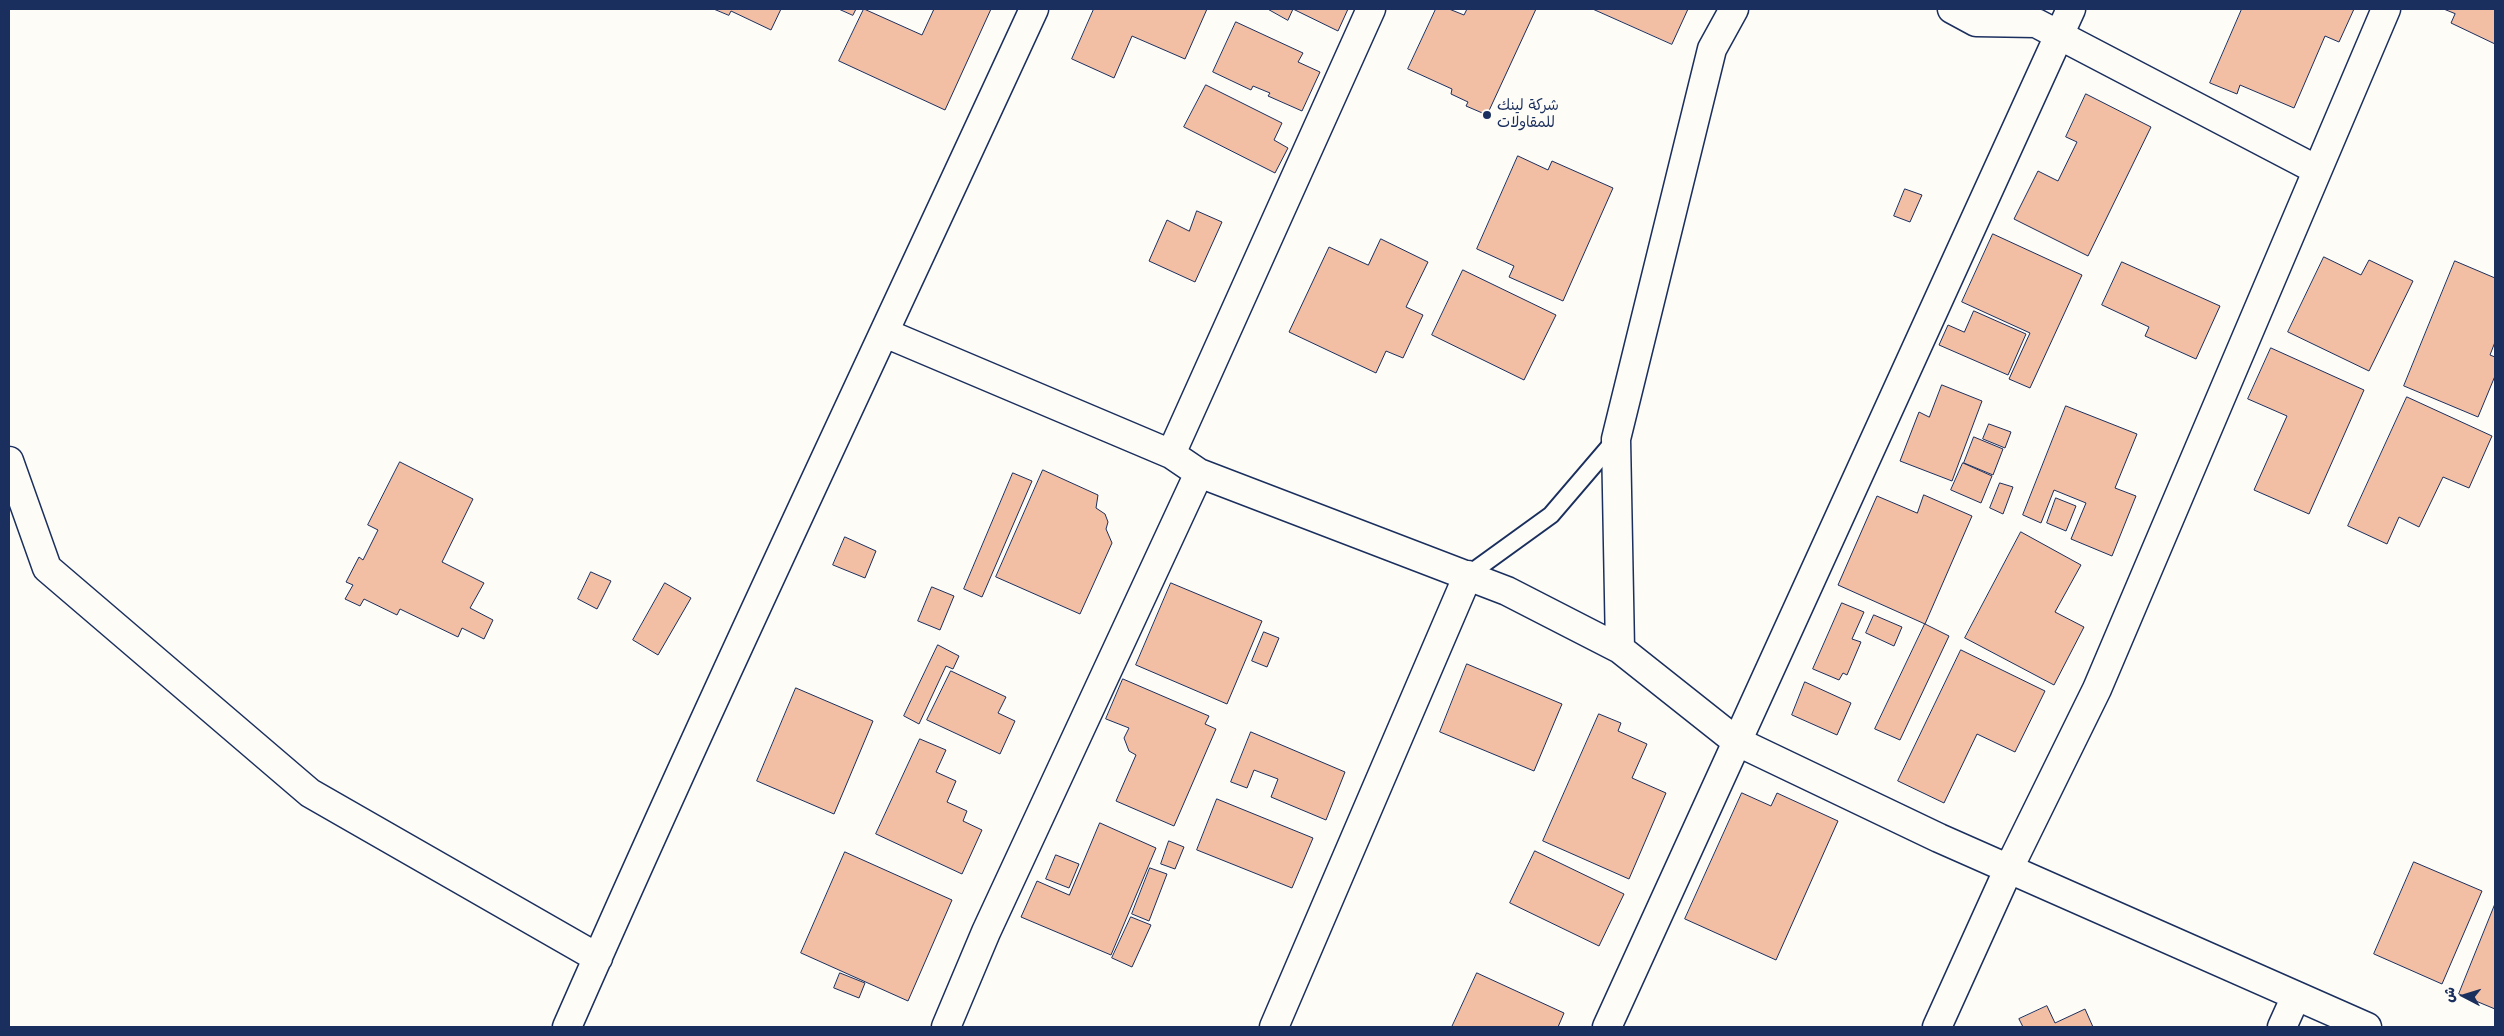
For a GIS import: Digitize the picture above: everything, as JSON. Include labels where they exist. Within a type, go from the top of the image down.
[{"type":"street","points":[[567,1027],[779,555],[885,333],[1034,9]]},
{"type":"street","points":[[1171,454],[1371,9]]},
{"type":"street","points":[[1620,649],[1616,439],[1712,49],[1734,9]]},
{"type":"street","points":[[1952,9],[1976,22],[2036,23],[2317,170]]},
{"type":"street","points":[[1607,1027],[2071,9]]},
{"type":"street","points":[[1938,1027],[2009,868],[2097,689],[2386,9]]},
{"type":"street","points":[[885,333],[1171,454],[1199,473],[1507,590],[1620,649],[1736,741],[1939,838],[2367,1027]]},
{"type":"street","points":[[9,460],[47,568],[310,793],[598,958]]},
{"type":"street","points":[[946,1027],[1002,896],[1199,473]]},
{"type":"street","points":[[1274,1027],[1468,575]]},
{"type":"street","points":[[2282,1027],[2296,996]]},
{"type":"lane","points":[[1468,575],[1551,515],[1616,439]]},
{"type":"building","points":[[714,9],[781,9],[771,30],[731,11],[729,15]]},
{"type":"building","points":[[839,9],[856,9],[853,15]]},
{"type":"building","points":[[864,9],[922,35],[934,9],[991,9],[945,110],[839,61]]},
{"type":"building","points":[[1094,9],[1207,9],[1185,59],[1132,36],[1114,78],[1072,59]]},
{"type":"building","points":[[1268,9],[1293,9],[1288,20]]},
{"type":"building","points":[[1293,9],[1348,9],[1338,31]]},
{"type":"building","points":[[1436,9],[1449,9],[1464,15],[1467,9],[1536,9],[1487,115],[1466,106],[1468,102],[1451,94],[1452,89],[1408,69]]},
{"type":"building","points":[[1593,9],[1688,9],[1672,44]]},
{"type":"building","points":[[2242,9],[2354,9],[2339,42],[2325,36],[2294,108],[2240,85],[2237,94],[2210,83]]},
{"type":"building","points":[[2444,9],[2495,9],[2495,44],[2451,23],[2455,14]]},
{"type":"building","points":[[1236,22],[1303,53],[1298,62],[1320,72],[1302,111],[1268,96],[1270,93],[1253,86],[1251,90],[1213,72]]},
{"type":"building","points":[[1206,85],[1282,123],[1274,140],[1288,148],[1275,173],[1184,127]]},
{"type":"building","points":[[2086,94],[2151,127],[2088,256],[2014,219],[2038,171],[2058,181],[2077,142],[2066,137]]},
{"type":"building","points":[[1518,156],[1548,170],[1552,161],[1613,188],[1563,301],[1509,277],[1514,266],[1477,249]]},
{"type":"building","points":[[1905,189],[1922,195],[1910,222],[1894,216]]},
{"type":"building","points":[[1197,211],[1222,222],[1195,282],[1149,261],[1167,220],[1189,231]]},
{"type":"building","points":[[1993,234],[2082,275],[2030,388],[2009,379],[2030,333],[1962,302]]},
{"type":"building","points":[[1381,239],[1428,262],[1406,307],[1423,315],[1403,358],[1386,351],[1376,373],[1289,332],[1329,247],[1368,265]]},
{"type":"building","points":[[2324,257],[2361,275],[2369,260],[2413,281],[2369,371],[2288,332]]},
{"type":"building","points":[[2455,261],[2495,278],[2495,342],[2490,355],[2495,357],[2495,376],[2478,417],[2404,386]]},
{"type":"building","points":[[2122,262],[2220,306],[2196,359],[2145,336],[2149,327],[2102,305]]},
{"type":"building","points":[[1463,270],[1556,315],[1524,380],[1432,335]]},
{"type":"building","points":[[1974,311],[2026,334],[2008,375],[1939,345],[1948,325],[1964,332]]},
{"type":"building","points":[[2271,348],[2364,390],[2309,514],[2254,490],[2287,416],[2248,399]]},
{"type":"building","points":[[1942,385],[1982,401],[1952,481],[1900,461],[1919,412],[1929,417]]},
{"type":"building","points":[[2407,397],[2492,436],[2469,488],[2443,477],[2419,527],[2399,517],[2387,544],[2348,526]]},
{"type":"building","points":[[2066,406],[2137,434],[2115,488],[2136,496],[2112,556],[2071,539],[2086,503],[2054,490],[2041,523],[2023,515]]},
{"type":"building","points":[[1989,424],[2011,432],[2005,448],[1983,439]]},
{"type":"building","points":[[1974,437],[2003,449],[1993,475],[1964,463]]},
{"type":"building","points":[[400,462],[473,499],[442,562],[484,583],[470,608],[493,620],[484,639],[462,628],[458,637],[400,609],[397,615],[364,599],[360,606],[345,599],[353,585],[346,582],[359,557],[363,560],[378,530],[368,525]]},
{"type":"building","points":[[1963,463],[1992,476],[1981,503],[1951,490]]},
{"type":"building","points":[[1043,470],[1098,495],[1096,508],[1105,514],[1108,522],[1106,529],[1112,543],[1080,614],[996,577]]},
{"type":"building","points":[[1013,473],[1032,481],[982,597],[964,589]]},
{"type":"building","points":[[2000,483],[2013,487],[2003,514],[1990,508]]},
{"type":"building","points":[[1924,495],[1972,516],[1925,624],[1838,585],[1877,496],[1917,513]]},
{"type":"building","points":[[2056,498],[2076,506],[2066,531],[2047,523]]},
{"type":"building","points":[[2021,532],[2081,565],[2055,612],[2084,627],[2054,685],[1965,638]]},
{"type":"building","points":[[845,537],[876,551],[865,578],[833,565]]},
{"type":"building","points":[[591,572],[611,581],[597,609],[578,599]]},
{"type":"building","points":[[665,583],[691,598],[658,655],[633,640]]},
{"type":"building","points":[[1171,583],[1262,621],[1227,704],[1136,665]]},
{"type":"building","points":[[932,587],[954,596],[940,630],[918,621]]},
{"type":"building","points":[[1842,603],[1864,612],[1852,639],[1861,642],[1847,675],[1843,673],[1839,680],[1813,669]]},
{"type":"building","points":[[1874,615],[1902,627],[1894,646],[1866,633]]},
{"type":"building","points":[[1925,624],[1949,636],[1900,740],[1875,729]]},
{"type":"building","points":[[1264,632],[1279,638],[1267,667],[1252,661]]},
{"type":"building","points":[[938,645],[959,656],[953,669],[946,666],[919,724],[904,716]]},
{"type":"building","points":[[1961,650],[2045,691],[2015,752],[1977,734],[1944,803],[1898,781]]},
{"type":"building","points":[[1467,664],[1562,704],[1534,771],[1440,732]]},
{"type":"building","points":[[951,671],[1006,697],[998,713],[1015,721],[1000,754],[927,720]]},
{"type":"building","points":[[1123,679],[1209,716],[1205,724],[1216,729],[1174,826],[1116,801],[1136,755],[1129,751],[1124,738],[1129,728],[1106,719]]},
{"type":"building","points":[[1805,682],[1851,703],[1837,735],[1792,715]]},
{"type":"building","points":[[796,688],[873,721],[834,814],[757,781]]},
{"type":"building","points":[[1599,714],[1621,723],[1618,731],[1647,744],[1632,778],[1666,793],[1629,879],[1543,841]]},
{"type":"building","points":[[1251,732],[1345,772],[1326,820],[1271,797],[1278,779],[1254,770],[1247,788],[1231,782]]},
{"type":"building","points":[[920,739],[946,750],[936,772],[956,781],[947,802],[967,811],[963,821],[982,830],[962,874],[876,834]]},
{"type":"building","points":[[1742,793],[1771,806],[1777,793],[1838,821],[1776,960],[1685,919]]},
{"type":"building","points":[[1217,799],[1313,838],[1292,888],[1197,850]]},
{"type":"building","points":[[1100,823],[1156,848],[1111,955],[1021,917],[1037,881],[1069,895]]},
{"type":"building","points":[[1169,841],[1184,847],[1175,869],[1161,864]]},
{"type":"building","points":[[1535,851],[1624,894],[1599,946],[1510,903]]},
{"type":"building","points":[[845,852],[952,900],[908,1001],[801,953]]},
{"type":"building","points":[[1056,855],[1079,864],[1069,888],[1046,879]]},
{"type":"building","points":[[2414,862],[2482,891],[2442,984],[2374,954]]},
{"type":"building","points":[[1150,868],[1167,874],[1149,921],[1132,914]]},
{"type":"building","points":[[2495,904],[2495,1009],[2459,994]]},
{"type":"building","points":[[1131,917],[1151,925],[1132,967],[1112,958]]},
{"type":"building","points":[[840,973],[865,983],[859,998],[834,988]]},
{"type":"building","points":[[1477,973],[1564,1013],[1558,1027],[1452,1027]]},
{"type":"building","points":[[2047,1006],[2055,1023],[2085,1009],[2093,1027],[2023,1027],[2019,1019]]},
{"type":"place","name":"شركة لينك للمقاولات","points":[[1487,115]]}]
